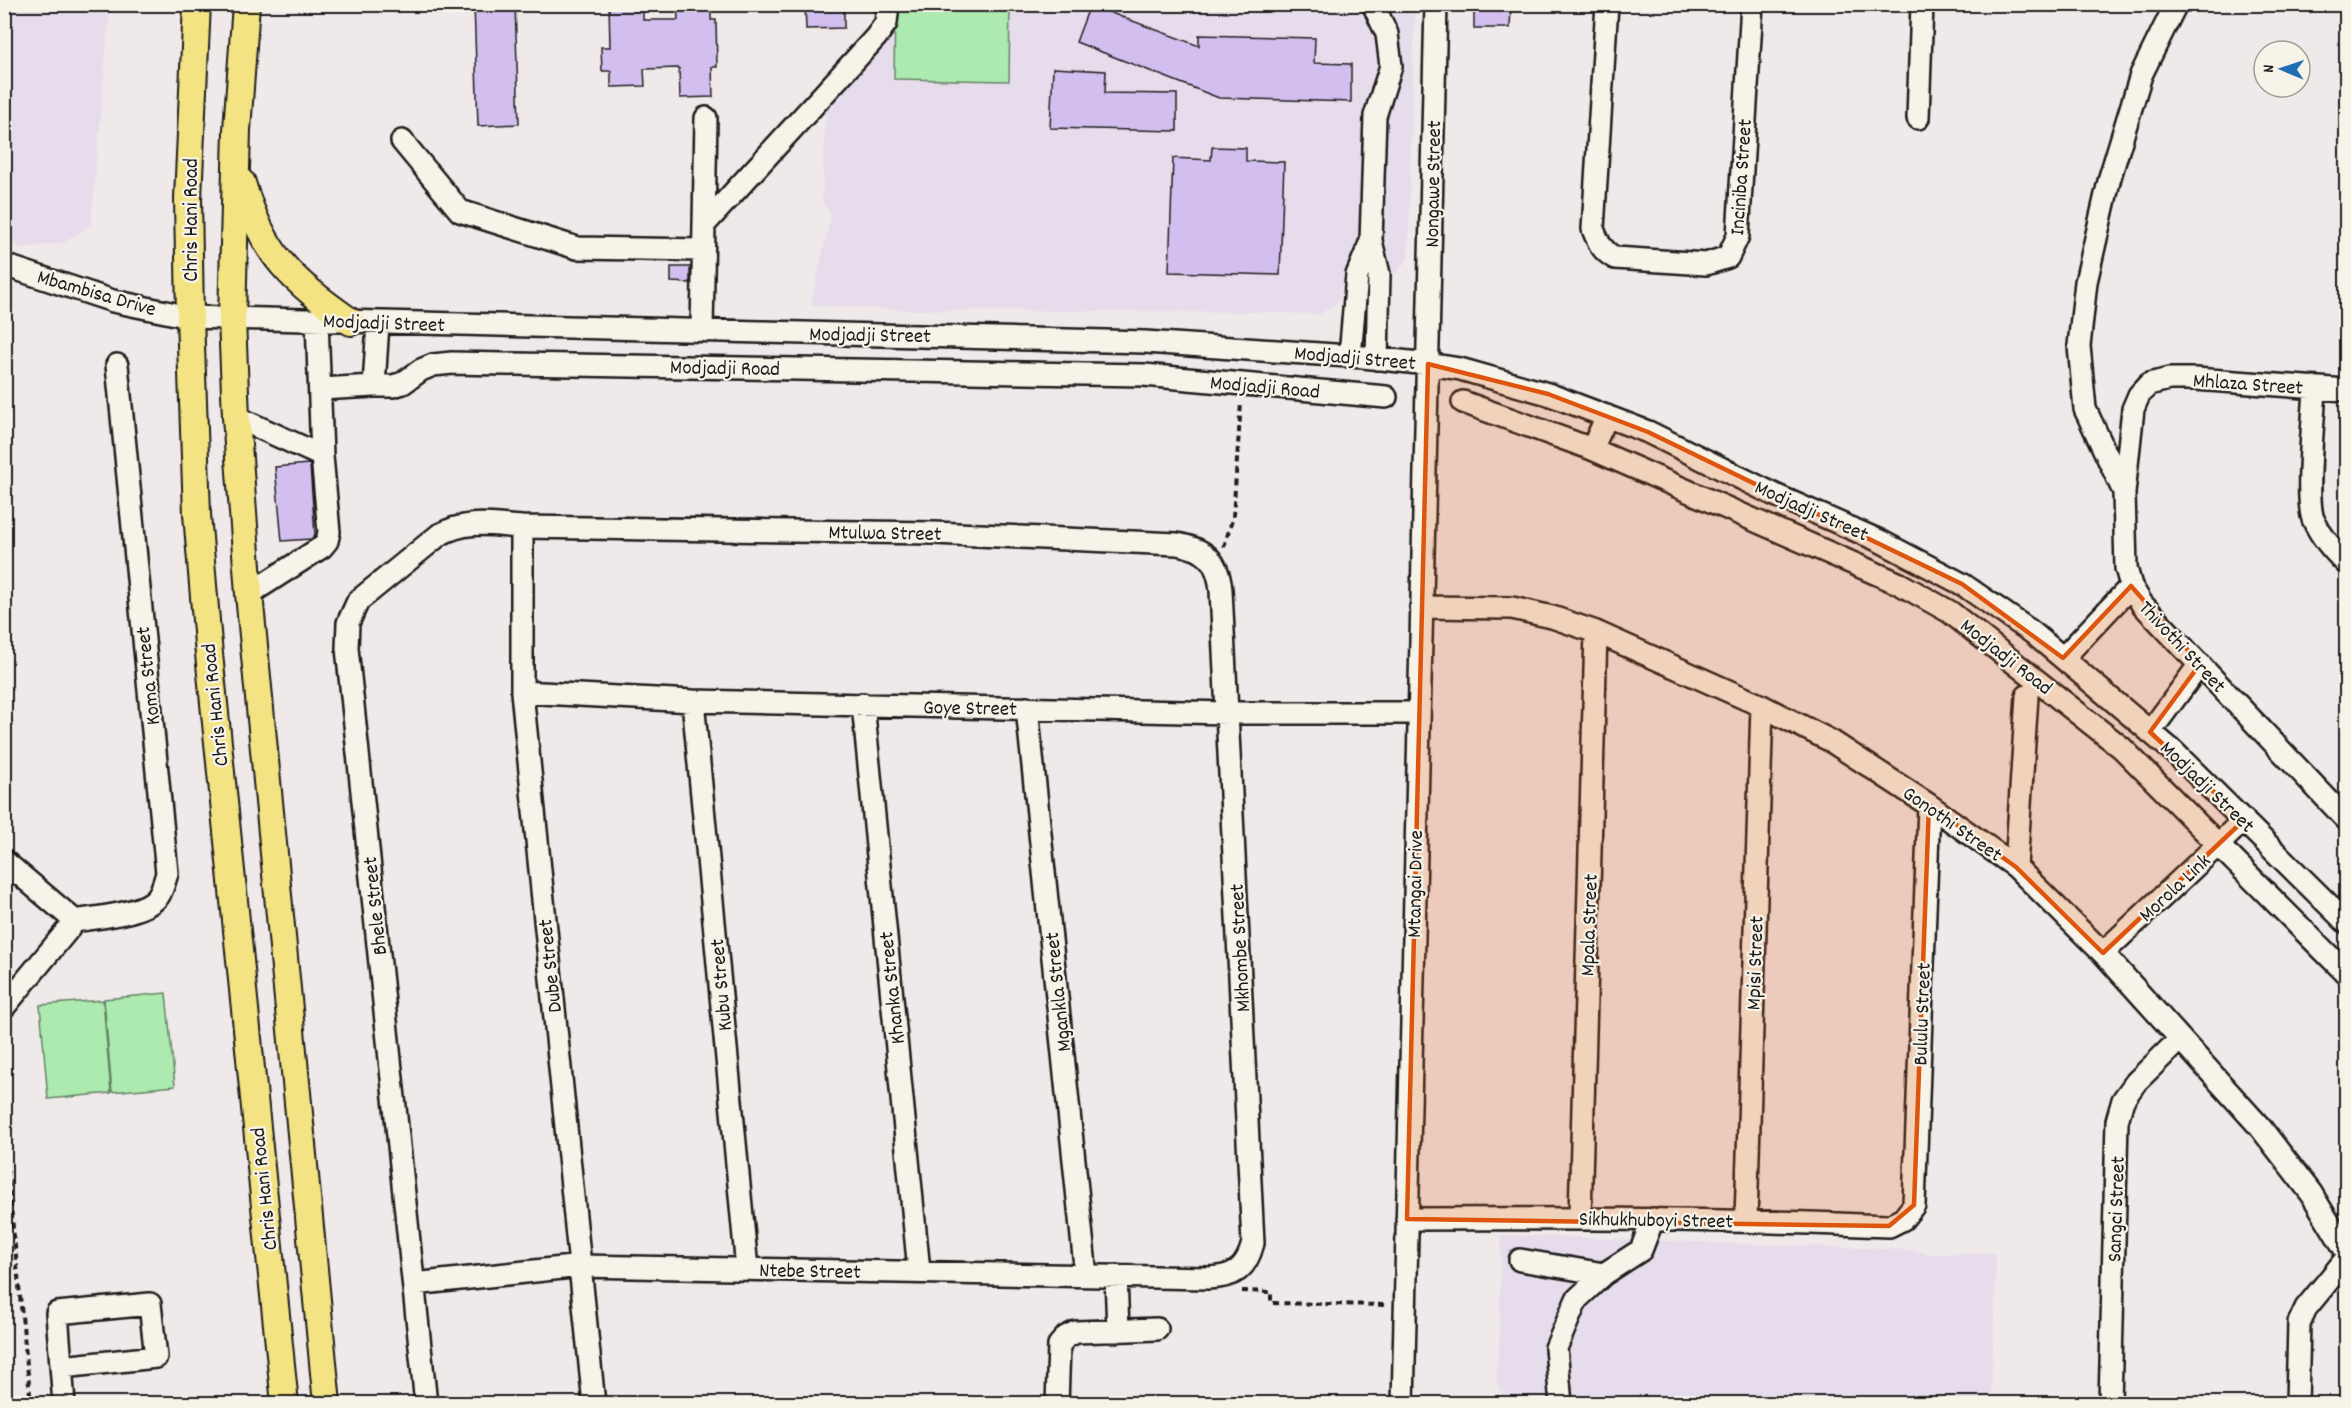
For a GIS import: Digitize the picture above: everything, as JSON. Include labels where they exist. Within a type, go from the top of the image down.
[{"type":"main road","name":"Chris Hani Road","points":[[198,4],[188,198],[197,514],[285,1404]]},
{"type":"main road","name":"Chris Hani Road","points":[[246,4],[236,166],[232,319],[236,417],[249,594],[327,1404]]},
{"type":"main road","points":[[236,166],[253,217],[268,247],[304,288],[351,322]]},
{"type":"street","points":[[704,225],[876,37],[886,23],[888,4]]},
{"type":"street","points":[[1374,4],[1387,34],[1391,66],[1375,116],[1371,241],[1379,274],[1377,359]]},
{"type":"street","name":"Nongawe Street","points":[[1428,364],[1436,4]]},
{"type":"street","name":"Inciniba Street","points":[[1607,4],[1593,229],[1598,243],[1605,253],[1615,258],[1706,264],[1728,257],[1738,236],[1752,4]]},
{"type":"street","points":[[1918,117],[1922,4]]},
{"type":"street","points":[[2124,493],[2085,409],[2079,346],[2086,282],[2110,177],[2141,75],[2176,4]]},
{"type":"street","points":[[702,330],[706,118]]},
{"type":"street","points":[[402,141],[460,211],[577,248],[703,250]]},
{"type":"street","points":[[1350,356],[1357,275],[1371,241]]},
{"type":"street","name":"Mbambisa Drive","points":[[4,265],[113,301],[190,317]]},
{"type":"street","name":"Modjadji Street","points":[[190,317],[1145,342],[1350,356],[1460,369],[1548,394],[1648,432],[1775,495],[1880,541],[1962,584],[2033,633],[2150,732],[2244,820],[2346,922]]},
{"type":"street","points":[[249,594],[322,547],[329,532],[322,456],[317,320]]},
{"type":"street","points":[[374,386],[378,323]]},
{"type":"street","points":[[1144,375],[1145,342]]},
{"type":"street","name":"Modjadji Road","points":[[320,389],[393,386],[403,383],[421,370],[433,365],[452,363],[1144,375],[1386,397]]},
{"type":"street","name":"Mtangai Drive","points":[[1403,1404],[1428,364]]},
{"type":"street","name":"Koma Street","points":[[75,921],[121,913],[148,905],[158,897],[167,873],[117,365]]},
{"type":"street","name":"Mhlaza Street","points":[[2144,389],[2169,379],[2195,379],[2346,390]]},
{"type":"street","points":[[2315,388],[2310,488],[2312,516],[2322,536],[2346,564]]},
{"type":"street","name":"Thivothi Street","points":[[2144,389],[2133,410],[2124,493],[2126,568],[2131,586],[2142,604],[2346,819]]},
{"type":"street","name":"Modjadji Road","points":[[1463,402],[1592,449],[1900,584],[1950,612],[2122,748],[2346,973]]},
{"type":"street","points":[[1592,449],[1607,416]]},
{"type":"street","points":[[236,417],[322,456]]},
{"type":"street","name":"Bhele Street","points":[[426,1404],[347,648],[348,623],[358,601],[422,547],[451,528],[469,524],[522,527]]},
{"type":"street","name":"Mtulwa Street","points":[[522,527],[934,533],[1177,544],[1192,547],[1203,553],[1214,564]]},
{"type":"street","name":"Dube Street","points":[[522,527],[522,692],[594,1404]]},
{"type":"street","name":"Mkhombe Street","points":[[1208,1278],[1225,1277],[1236,1273],[1246,1260],[1253,1243],[1221,590],[1219,571],[1214,564]]},
{"type":"street","points":[[2063,658],[2131,586]]},
{"type":"street","name":"Gonothi Street","points":[[1421,607],[1512,608],[1552,617],[1596,632],[1762,706],[1831,741],[1929,805],[2016,867],[2052,900],[2103,953],[2260,1127],[2311,1193],[2346,1251]]},
{"type":"street","name":"Mpala Street","points":[[1580,1217],[1596,632]]},
{"type":"street","points":[[2150,732],[2200,664]]},
{"type":"street","name":"Goye Street","points":[[522,692],[693,701],[1228,712],[1418,713]]},
{"type":"street","points":[[2016,867],[2027,696]]},
{"type":"street","name":"Kubu Street","points":[[693,701],[747,1269]]},
{"type":"street","name":"Khanka Street","points":[[863,704],[919,1271]]},
{"type":"street","name":"Mpisi Street","points":[[1746,1220],[1762,706]]},
{"type":"street","name":"Mgankla Street","points":[[1027,708],[1086,1276]]},
{"type":"street","name":"Bululu Street","points":[[1903,1219],[1914,1205],[1929,805]]},
{"type":"street","name":"Morola Link","points":[[2103,953],[2244,820]]},
{"type":"street","points":[[4,861],[75,921],[4,1007]]},
{"type":"street","name":"Sangci Street","points":[[2109,1404],[2117,1121],[2123,1100],[2136,1082],[2180,1038]]},
{"type":"street","name":"Sikhukhuboyi Street","points":[[1407,1219],[1580,1217],[1746,1220],[1889,1226],[1903,1219]]},
{"type":"street","points":[[1561,1404],[1556,1348],[1577,1299],[1604,1274],[1641,1250],[1653,1219]]},
{"type":"street","points":[[1520,1260],[1604,1274]]},
{"type":"street","points":[[2297,1404],[2299,1323],[2306,1308],[2346,1260]]},
{"type":"street","name":"Ntebe Street","points":[[414,1284],[580,1266],[1208,1278]]},
{"type":"street","points":[[1116,1276],[1118,1330]]},
{"type":"street","points":[[62,1367],[156,1357],[150,1304],[57,1313],[64,1404]]},
{"type":"street","points":[[1057,1404],[1059,1345],[1066,1337],[1076,1332],[1157,1329]]},
{"type":"path","points":[[1214,564],[1221,557],[1233,517],[1242,384]]},
{"type":"path","points":[[4,1140],[31,1404]]},
{"type":"path","points":[[1240,1291],[1271,1292],[1271,1303],[1405,1306]]},
{"type":"highlighted area","points":[[1428,364],[1548,394],[1648,432],[1962,584],[2063,658],[2131,586],[2200,664],[2150,732],[2244,820],[2103,953],[2016,867],[1929,805],[1914,1205],[1889,1226],[1407,1219]]},
{"type":"shaded area","points":[[4,5],[110,5],[91,225],[63,243],[20,248],[5,228]]},
{"type":"shaded area","points":[[891,5],[1415,5],[1408,260],[1385,283],[1342,281],[1340,300],[1319,315],[1266,312],[904,310],[811,305],[831,214],[822,202],[826,102]]},
{"type":"shaded area","points":[[1501,1235],[1915,1250],[1929,1254],[1994,1253],[1996,1260],[1991,1403],[1508,1403],[1496,1378],[1499,1350]]},
{"type":"green space","points":[[895,5],[1010,5],[1009,81],[894,79]]},
{"type":"green space","points":[[166,993],[175,1086],[112,1092],[104,999]]},
{"type":"green space","points":[[103,1000],[111,1093],[48,1099],[40,1005]]},
{"type":"building","points":[[474,4],[515,4],[519,124],[478,126]]},
{"type":"building","points":[[609,4],[643,4],[643,20],[678,20],[677,4],[711,4],[711,20],[716,20],[717,67],[712,67],[713,97],[680,98],[679,68],[644,69],[645,86],[611,87],[611,71],[602,71],[601,47],[610,47]]},
{"type":"building","points":[[805,4],[844,4],[844,28],[806,29]]},
{"type":"building","points":[[1090,5],[1199,46],[1199,35],[1315,38],[1314,63],[1351,64],[1351,102],[1219,98],[1076,42]]},
{"type":"building","points":[[1474,6],[1511,7],[1510,28],[1474,28]]},
{"type":"building","points":[[1053,68],[1106,71],[1105,93],[1177,94],[1177,131],[1050,128]]},
{"type":"building","points":[[1212,147],[1246,148],[1246,161],[1284,162],[1280,275],[1169,272],[1173,158],[1211,160]]},
{"type":"building","points":[[671,267],[690,267],[690,283],[671,282]]},
{"type":"building","points":[[310,465],[315,535],[311,539],[282,541],[275,467]]}]
